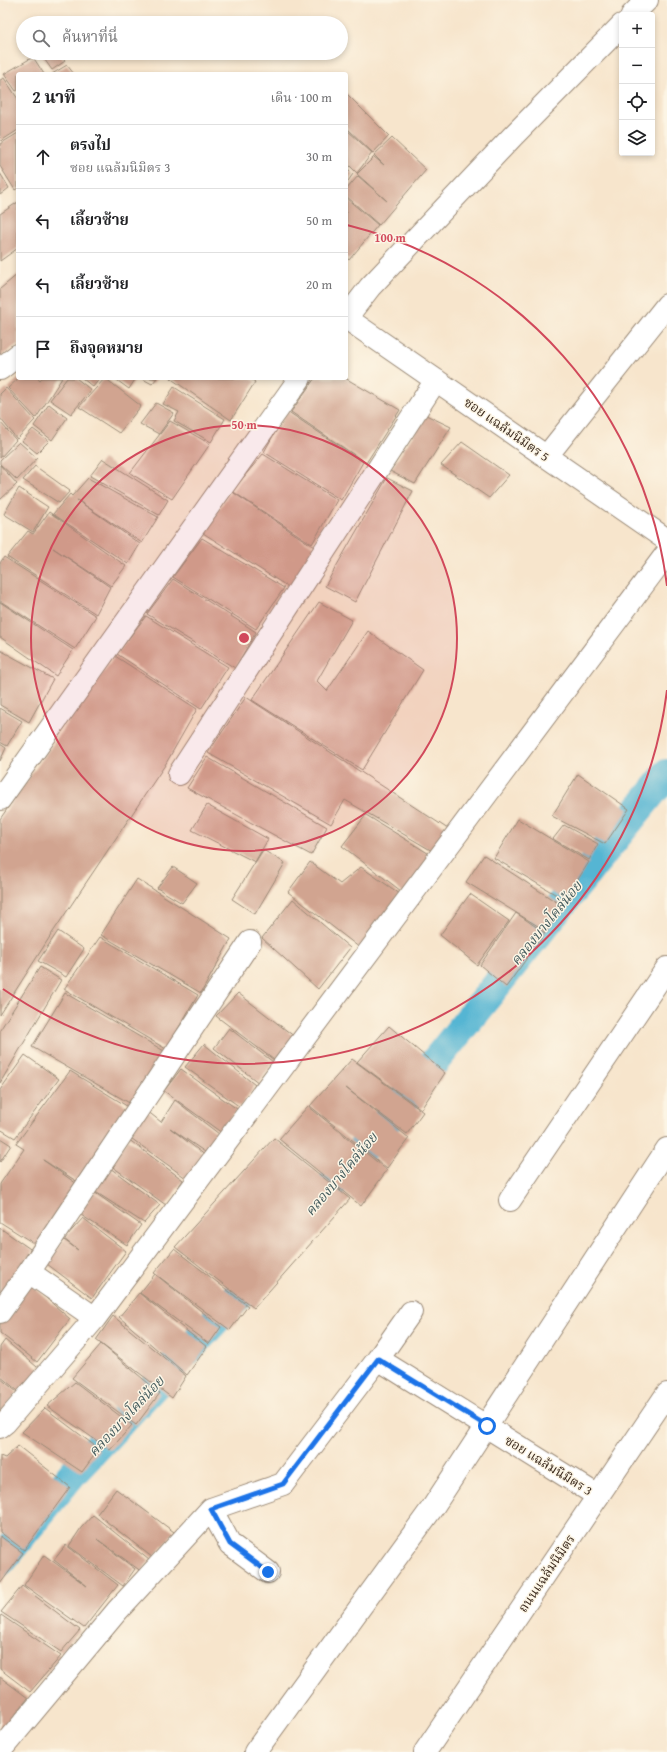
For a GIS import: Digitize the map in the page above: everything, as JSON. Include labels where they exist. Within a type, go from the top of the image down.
[{"type":"street","points":[[635,12],[647,0]]},
{"type":"street","points":[[348,316],[376,281],[512,137],[619,28]]},
{"type":"street","points":[[546,457],[667,305]]},
{"type":"street","name":"ซอย แฉล้มนิมิตร 5","points":[[348,320],[667,540]]},
{"type":"street","points":[[0,369],[16,357]]},
{"type":"street","points":[[0,799],[299,380]]},
{"type":"street","points":[[179,774],[436,380]]},
{"type":"street","points":[[0,1427],[95,1318],[667,553]]},
{"type":"street","points":[[0,1312],[29,1272],[250,942]]},
{"type":"street","points":[[510,1200],[667,968]]},
{"type":"street","points":[[255,1752],[433,1507],[667,1149]]},
{"type":"street","points":[[29,1272],[95,1318]]},
{"type":"street","points":[[0,1751],[117,1611],[211,1509],[283,1484],[378,1359],[411,1312]]},
{"type":"street","name":"ซอย แฉล้มนิมิตร 3","points":[[378,1359],[598,1496]]},
{"type":"street","name":"ถนนแฉล้มนิมิตร","points":[[425,1752],[667,1394]]},
{"type":"street","points":[[211,1509],[230,1544],[268,1572]]},
{"type":"building","points":[[28,60],[35,60],[43,72],[16,72],[16,91],[4,74]]},
{"type":"building","points":[[45,60],[64,60],[65,61],[52,70]]},
{"type":"building","points":[[67,65],[72,72],[55,72]]},
{"type":"building","points":[[4,78],[16,96],[16,131],[1,141],[0,139],[0,80]]},
{"type":"building","points":[[348,95],[389,136],[373,153],[348,129]]},
{"type":"building","points":[[348,131],[372,153],[357,173],[348,164]]},
{"type":"building","points":[[16,134],[15,190],[0,166],[0,144]]},
{"type":"building","points":[[392,138],[426,170],[379,225],[348,198],[348,188],[358,176],[387,201],[357,174],[374,157],[384,165],[374,155]]},
{"type":"building","points":[[348,169],[353,174],[348,181]]},
{"type":"building","points":[[0,173],[9,188],[0,195]]},
{"type":"building","points":[[348,200],[378,225],[349,260],[348,259]]},
{"type":"building","points":[[16,203],[16,249],[0,261],[0,214]]},
{"type":"building","points":[[16,276],[16,345],[0,357],[0,289]]},
{"type":"building","points":[[17,380],[61,380],[36,418],[8,388]]},
{"type":"building","points":[[65,380],[78,380],[91,390],[71,414],[50,400]]},
{"type":"building","points":[[84,380],[98,380],[93,387]]},
{"type":"building","points":[[103,380],[108,380],[141,406],[119,433],[79,407]]},
{"type":"building","points":[[117,380],[135,380],[129,389]]},
{"type":"building","points":[[145,380],[155,380],[152,384]]},
{"type":"building","points":[[173,380],[252,380],[255,382],[231,420]]},
{"type":"building","points":[[314,380],[348,380],[400,410],[366,463],[291,412]]},
{"type":"building","points":[[174,387],[225,419],[211,442],[174,421],[179,412],[163,404]]},
{"type":"building","points":[[6,388],[35,420],[17,439],[0,418],[0,394]]},
{"type":"building","points":[[156,403],[174,413],[159,434],[140,424]]},
{"type":"building","points":[[49,404],[67,418],[52,440],[34,426]]},
{"type":"building","points":[[287,411],[363,462],[341,500],[264,452]]},
{"type":"building","points":[[426,415],[451,427],[415,484],[390,471]]},
{"type":"building","points":[[170,421],[210,444],[172,499],[130,473]]},
{"type":"building","points":[[0,422],[16,440],[0,458]]},
{"type":"building","points":[[33,429],[49,441],[37,453],[22,441]]},
{"type":"building","points":[[19,442],[37,458],[17,480],[0,464],[0,460]]},
{"type":"building","points":[[462,442],[509,475],[489,498],[441,465]]},
{"type":"building","points":[[263,454],[337,500],[312,544],[232,491]]},
{"type":"building","points":[[103,459],[168,500],[159,515],[90,476]]},
{"type":"building","points":[[0,465],[17,484],[0,500]]},
{"type":"building","points":[[35,466],[70,491],[59,503],[23,480]]},
{"type":"building","points":[[88,478],[158,517],[142,543],[77,500],[140,544],[128,564],[53,514],[70,494],[72,496]]},
{"type":"building","points":[[387,478],[413,491],[355,602],[325,586]]},
{"type":"building","points":[[19,488],[48,507],[33,532],[4,514]]},
{"type":"building","points":[[231,491],[314,547],[290,588],[203,533]]},
{"type":"building","points":[[49,512],[126,566],[111,586],[53,548],[110,587],[96,614],[7,557],[28,531],[33,534]]},
{"type":"building","points":[[202,538],[284,588],[256,629],[173,577]]},
{"type":"building","points":[[4,557],[96,616],[75,649],[0,601],[0,563]]},
{"type":"building","points":[[173,579],[256,632],[235,668],[147,614]]},
{"type":"building","points":[[0,602],[73,650],[56,676],[0,637]]},
{"type":"building","points":[[319,602],[352,620],[317,681],[327,691],[368,631],[423,670],[362,770],[252,700]]},
{"type":"building","points":[[146,616],[228,667],[201,709],[117,654]]},
{"type":"building","points":[[0,650],[53,679],[29,722],[0,705]]},
{"type":"building","points":[[115,656],[197,709],[165,765],[51,935],[0,1015],[0,819]]},
{"type":"building","points":[[246,697],[451,831],[434,852],[345,800],[331,824],[208,753]]},
{"type":"building","points":[[0,708],[22,721],[7,746],[0,742]]},
{"type":"building","points":[[0,744],[6,748],[0,761]]},
{"type":"building","points":[[207,757],[327,827],[311,855],[187,788]]},
{"type":"building","points":[[578,774],[629,809],[605,844],[552,816]]},
{"type":"building","points":[[207,805],[268,839],[255,862],[192,830]]},
{"type":"building","points":[[366,815],[431,855],[405,894],[342,846]]},
{"type":"building","points":[[518,819],[589,862],[565,900],[494,858]]},
{"type":"building","points":[[564,825],[598,844],[589,860],[553,839]]},
{"type":"building","points":[[263,850],[285,863],[255,914],[232,899]]},
{"type":"building","points":[[484,855],[564,907],[546,931],[466,882]]},
{"type":"building","points":[[310,862],[340,884],[361,867],[403,896],[360,948],[288,892]]},
{"type":"building","points":[[173,867],[197,883],[182,903],[157,888]]},
{"type":"building","points":[[137,879],[231,939],[201,993],[101,935]]},
{"type":"building","points":[[470,894],[509,921],[477,965],[440,935]]},
{"type":"building","points":[[293,899],[350,948],[318,989],[262,938]]},
{"type":"building","points":[[516,913],[545,933],[506,987],[480,965]]},
{"type":"building","points":[[58,931],[84,949],[66,977],[38,961]]},
{"type":"building","points":[[100,937],[198,995],[166,1049],[64,989]]},
{"type":"building","points":[[40,967],[61,980],[0,1083],[0,1030]]},
{"type":"building","points":[[65,993],[164,1051],[133,1105],[32,1047]]},
{"type":"building","points":[[238,993],[295,1037],[278,1063],[216,1016]]},
{"type":"building","points":[[389,1026],[445,1073],[421,1109],[357,1062]]},
{"type":"building","points":[[229,1028],[273,1062],[259,1083],[214,1048]]},
{"type":"building","points":[[204,1044],[255,1085],[240,1107],[185,1067]]},
{"type":"building","points":[[25,1055],[59,1079],[15,1138],[0,1129],[0,1090]]},
{"type":"building","points":[[352,1059],[423,1112],[407,1134],[346,1088],[409,1138],[387,1168],[310,1106]]},
{"type":"building","points":[[181,1069],[237,1109],[222,1133],[164,1091]]},
{"type":"building","points":[[70,1071],[130,1108],[81,1184],[43,1160],[77,1184],[38,1246],[0,1222],[0,1184],[24,1149],[16,1144]]},
{"type":"building","points":[[175,1100],[219,1134],[205,1152],[170,1128],[206,1156],[190,1181],[128,1136],[146,1110],[161,1122]]},
{"type":"building","points":[[308,1106],[387,1170],[361,1206],[279,1139]]},
{"type":"building","points":[[0,1138],[11,1145],[0,1162]]},
{"type":"building","points":[[274,1138],[350,1199],[254,1308],[175,1247]]},
{"type":"building","points":[[128,1139],[183,1180],[166,1205],[110,1165]]},
{"type":"building","points":[[110,1168],[160,1205],[144,1223],[94,1191]]},
{"type":"building","points":[[94,1192],[141,1225],[127,1245],[78,1213]]},
{"type":"building","points":[[83,1218],[126,1251],[92,1298],[47,1264],[64,1240],[78,1250],[64,1239]]},
{"type":"building","points":[[0,1228],[33,1251],[0,1298]]},
{"type":"building","points":[[174,1249],[248,1306],[230,1330],[154,1273]]},
{"type":"building","points":[[155,1274],[221,1327],[209,1344],[140,1293]]},
{"type":"building","points":[[29,1283],[70,1319],[37,1362],[0,1333],[0,1324]]},
{"type":"building","points":[[139,1293],[207,1347],[187,1375],[119,1317]]},
{"type":"building","points":[[113,1316],[186,1376],[172,1398],[96,1340]]},
{"type":"building","points":[[5,1340],[43,1372],[24,1396],[0,1376],[0,1347]]},
{"type":"building","points":[[101,1344],[160,1393],[136,1425],[72,1378]]},
{"type":"building","points":[[0,1378],[17,1392],[0,1416]]},
{"type":"building","points":[[75,1382],[132,1425],[110,1450],[47,1406]]},
{"type":"building","points":[[45,1408],[99,1449],[82,1472],[22,1432]]},
{"type":"building","points":[[18,1446],[70,1487],[24,1550],[0,1532],[0,1456],[5,1458]]},
{"type":"building","points":[[116,1489],[174,1532],[153,1558],[97,1514]]},
{"type":"building","points":[[93,1515],[149,1560],[142,1572],[97,1539],[135,1569],[123,1586],[69,1546],[81,1528]]},
{"type":"building","points":[[0,1536],[23,1553],[0,1584]]},
{"type":"building","points":[[66,1545],[118,1585],[84,1628],[24,1585],[44,1555],[87,1586],[54,1560]]},
{"type":"building","points":[[22,1586],[80,1630],[61,1652],[1,1612]]},
{"type":"building","points":[[1,1615],[61,1656],[30,1692],[0,1669]]},
{"type":"building","points":[[0,1677],[28,1698],[0,1735]]},
{"type":"waterway","name":"คลองบางโคล่น้อย","points":[[305,1217],[402,1102],[667,774]]},
{"type":"waterway","name":"คลองบางโคล่น้อย","points":[[0,1562],[73,1473],[244,1290],[265,1264]]},
{"type":"route","points":[[268,1572],[230,1544],[211,1509],[283,1484],[378,1359],[487,1426]]}]
